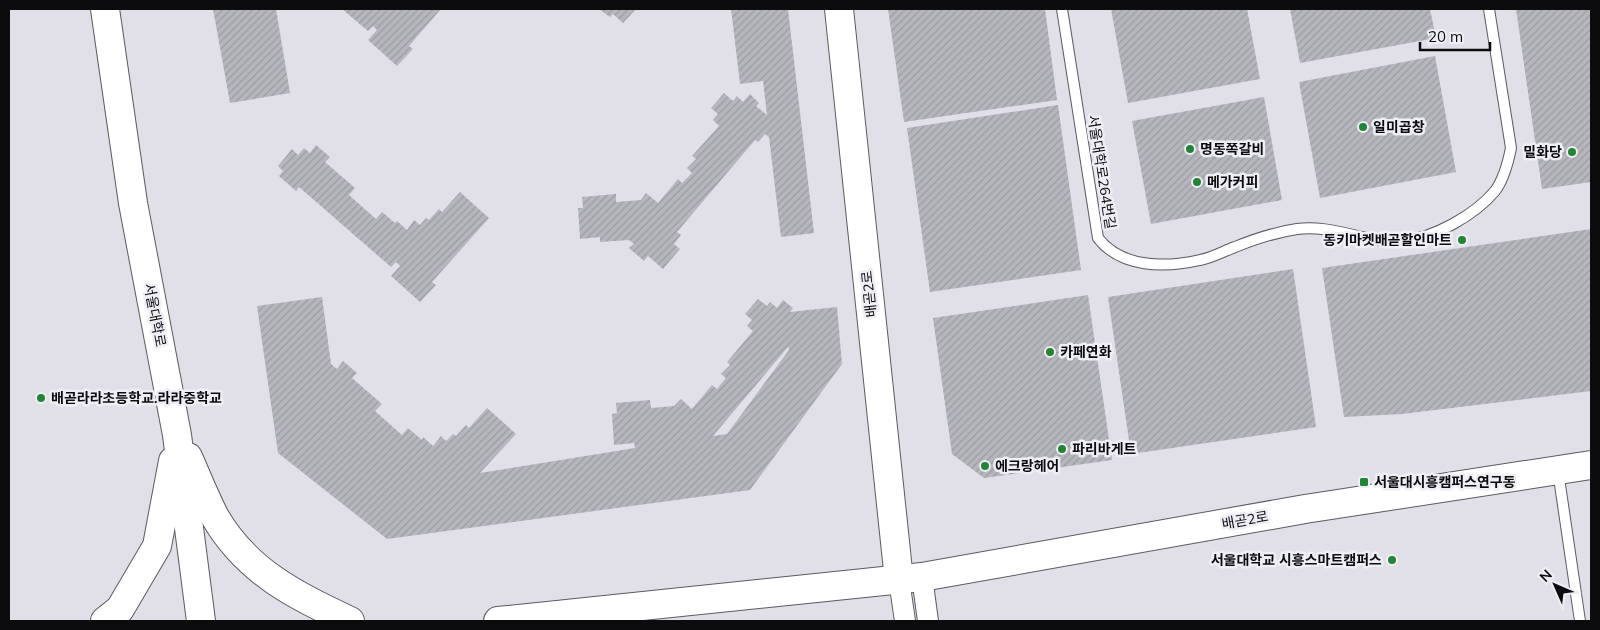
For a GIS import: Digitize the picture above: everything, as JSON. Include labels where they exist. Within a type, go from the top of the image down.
[{"type":"main road","name":"서울대학로","points":[[105,9],[134,203],[177,435],[201,621]]},
{"type":"main road","name":"배곧2로","points":[[839,9],[910,579]]},
{"type":"main road","points":[[105,621],[120,609],[157,546],[177,435]]},
{"type":"main road","points":[[177,435],[216,518],[239,549],[265,575],[287,590],[350,621]]},
{"type":"main road","name":"배곧2로","points":[[498,621],[910,579],[1305,509],[1591,465]]},
{"type":"street","points":[[905,621],[910,579]]},
{"type":"street","points":[[910,579],[928,621]]},
{"type":"lane","name":"서울대학로264번길","points":[[1062,9],[1098,238],[1106,248],[1120,257],[1138,263],[1160,264],[1200,260],[1279,232],[1316,227],[1377,239],[1402,241],[1440,229],[1471,212],[1495,190],[1506,169],[1511,148],[1489,9]]},
{"type":"lane","points":[[1557,470],[1580,621]]},
{"type":"building","points":[[213,9],[276,9],[290,93],[230,103]]},
{"type":"building","points":[[342,9],[441,9],[409,46],[413,49],[397,66],[368,40],[377,30],[373,26],[368,31]]},
{"type":"building","points":[[599,9],[636,9],[623,23],[613,14],[610,17]]},
{"type":"building","points":[[731,9],[788,9],[814,233],[781,237],[769,137],[765,134],[758,142],[755,140],[677,232],[681,235],[674,244],[680,249],[663,269],[648,256],[644,261],[629,248],[634,244],[629,240],[600,242],[600,237],[580,239],[578,208],[583,208],[582,197],[616,194],[616,202],[641,200],[646,193],[658,203],[678,179],[682,183],[692,173],[687,168],[696,159],[692,156],[719,126],[713,120],[718,114],[711,108],[724,93],[733,101],[737,96],[743,102],[750,94],[759,103],[756,106],[767,115],[763,81],[740,84]]},
{"type":"building","points":[[888,9],[1045,9],[1057,100],[904,122]]},
{"type":"building","points":[[1111,9],[1247,9],[1260,79],[1128,103]]},
{"type":"building","points":[[1290,9],[1430,9],[1436,38],[1300,63]]},
{"type":"building","points":[[1516,9],[1591,9],[1591,182],[1542,189]]},
{"type":"building","points":[[1435,56],[1456,172],[1320,198],[1299,82]]},
{"type":"building","points":[[1264,97],[1282,200],[1151,224],[1132,121]]},
{"type":"building","points":[[1058,105],[1081,270],[930,292],[907,128]]},
{"type":"building","points":[[316,145],[330,157],[325,162],[355,188],[349,195],[376,219],[382,212],[407,230],[414,220],[420,225],[426,218],[429,220],[439,209],[442,212],[460,192],[489,218],[432,282],[436,285],[420,302],[391,276],[400,266],[396,262],[391,267],[299,187],[296,191],[279,176],[283,171],[278,166],[292,149],[298,155],[304,148],[310,153]]},
{"type":"building","points":[[1591,229],[1591,391],[1402,414],[1344,417],[1322,268]]},
{"type":"building","points":[[1293,269],[1316,427],[1131,454],[1108,297]]},
{"type":"building","points":[[1088,295],[1112,460],[984,478],[952,454],[933,318]]},
{"type":"building","points":[[322,297],[331,364],[337,369],[343,361],[357,373],[352,378],[382,404],[375,411],[402,435],[408,428],[422,440],[423,437],[433,446],[441,436],[446,441],[453,434],[456,436],[466,425],[469,428],[487,408],[516,434],[480,473],[635,448],[634,443],[614,445],[612,414],[617,413],[616,403],[650,400],[651,408],[674,406],[681,399],[692,409],[712,385],[717,389],[726,378],[721,374],[730,365],[727,362],[753,331],[747,326],[752,320],[745,314],[758,299],[767,306],[770,302],[777,308],[783,300],[793,308],[790,312],[837,307],[842,364],[750,490],[387,539],[278,453],[257,306]],"holes":[[[788,347],[789,350],[727,434],[713,436]]]},
{"type":"place","name":"일미곱창","points":[[1363,127]]},
{"type":"place","name":"명동쪽갈비","points":[[1190,149]]},
{"type":"place","name":"밀화당","points":[[1572,152]]},
{"type":"place","name":"메가커피","points":[[1197,182]]},
{"type":"place","name":"동키마켓배곧할인마트","points":[[1462,240]]},
{"type":"place","name":"카페연화","points":[[1050,352]]},
{"type":"place","name":"배곧라라초등학교.라라중학교","points":[[41,398]]},
{"type":"place","name":"파리바게트","points":[[1062,449]]},
{"type":"place","name":"에크랑헤어","points":[[985,466]]},
{"type":"place","name":"서울대시흥캠퍼스연구동","points":[[1364,482]]},
{"type":"place","name":"서울대학교 시흥스마트캠퍼스","points":[[1392,560]]}]
